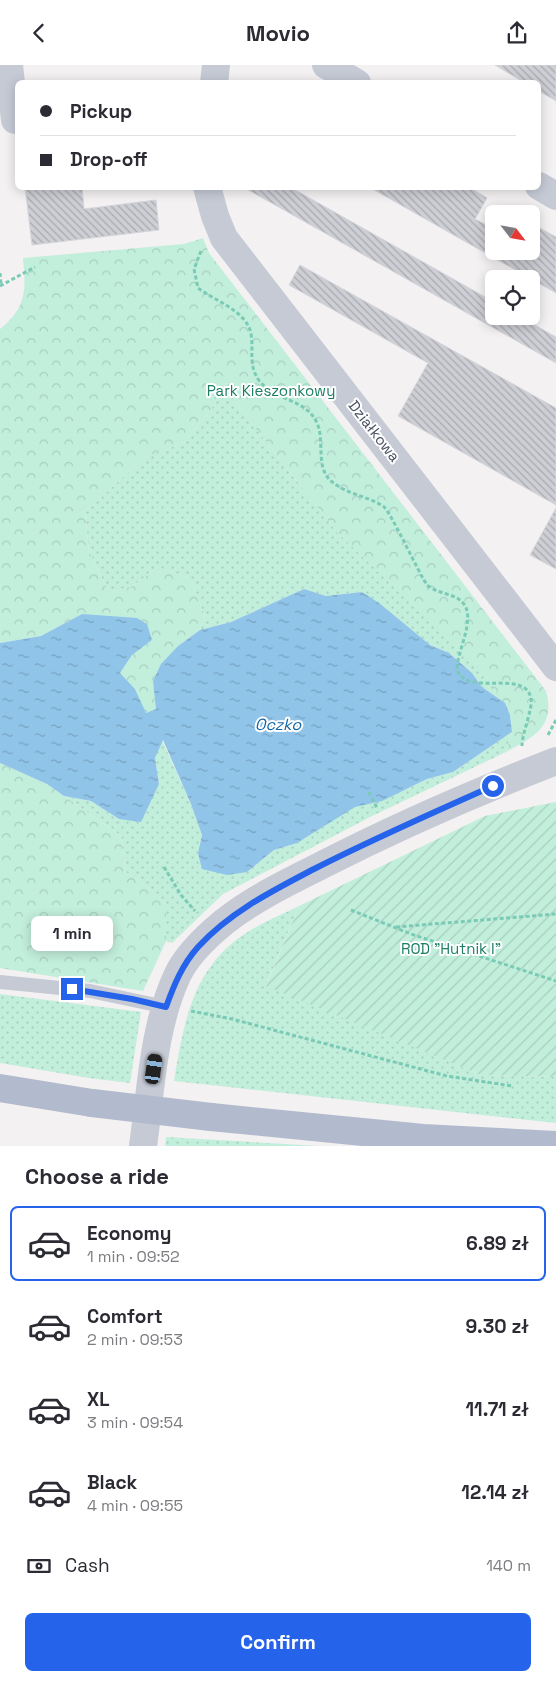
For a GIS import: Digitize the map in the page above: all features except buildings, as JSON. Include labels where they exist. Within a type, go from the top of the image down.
[{"type":"main road","points":[[0,1088],[92,1103],[210,1117],[423,1138],[556,1145]]},
{"type":"street","points":[[8,65],[15,120]]},
{"type":"street","points":[[214,80],[216,65]]},
{"type":"street","points":[[329,66],[352,80]]},
{"type":"street","points":[[541,188],[556,196]]},
{"type":"street","name":"Działkowa","points":[[208,190],[215,216],[224,238],[556,667]]},
{"type":"street","points":[[143,1146],[157,1050],[166,1007],[178,975],[197,948],[214,932],[257,900],[381,835],[556,761]]},
{"type":"lane","points":[[0,982],[90,991],[166,1007]]},
{"type":"path","points":[[204,243],[194,269],[198,288],[214,300],[237,311],[251,333],[250,357],[258,379],[276,395],[308,408],[318,424],[322,461],[330,481],[356,495],[384,506],[427,585],[437,593],[455,596],[464,603],[467,611],[465,638],[456,668],[459,674],[466,681],[500,685],[515,683],[527,690],[531,699],[521,750]]},
{"type":"path","points":[[0,273],[1,286],[35,267]]},
{"type":"path","points":[[369,792],[379,813]]},
{"type":"path","points":[[164,867],[181,895],[214,932]]},
{"type":"path","points":[[350,910],[556,981]]},
{"type":"path","points":[[395,927],[556,914]]},
{"type":"path","points":[[166,1007],[232,1019],[447,1076],[512,1086]]},
{"type":"green space","name":"Park Kieszonkowy","points":[[203,238],[209,253],[546,691],[548,714],[545,722],[533,736],[506,752],[512,732],[510,715],[490,680],[337,532],[238,406],[226,383],[210,411],[183,443],[145,457],[85,512],[89,551],[109,593],[133,586],[158,567],[191,579],[205,617],[200,630],[178,646],[153,681],[157,709],[145,713],[135,689],[120,673],[132,655],[152,640],[82,614],[41,636],[0,643],[0,329],[15,313],[23,297],[23,258],[184,244]]},
{"type":"green space","points":[[226,383],[238,406],[337,532],[474,663],[490,680],[505,703],[482,687],[472,673],[449,653],[430,645],[362,592],[326,596],[304,589],[231,622],[200,630],[205,617],[191,579],[158,567],[133,586],[109,593],[89,551],[85,512],[145,457],[183,443],[210,411]]},
{"type":"green space","points":[[512,732],[506,752],[372,816],[223,894],[172,943],[166,941],[166,905],[154,892],[126,872],[121,836],[64,796],[91,801],[119,819],[159,784],[155,758],[162,740],[191,804],[202,835],[198,853],[247,872],[274,850],[297,843],[351,808],[407,789],[427,779],[453,772]]},
{"type":"green space","points":[[0,763],[47,784],[121,836],[126,872],[154,892],[166,905],[166,941],[143,991],[0,968]]},
{"type":"green space","name":"ROD \"Hutnik I\"","points":[[556,802],[556,1077],[481,1075],[266,986],[299,906],[485,816]]},
{"type":"green space","points":[[299,906],[266,985],[481,1075],[556,1077],[556,1123],[174,1081],[187,1016],[194,996],[216,959],[231,944],[251,930]]},
{"type":"green space","points":[[0,994],[141,1012],[130,1083],[0,1063]]},
{"type":"green space","points":[[166,1137],[320,1146],[165,1146]]},
{"type":"water","name":"Oczko","points":[[304,589],[326,596],[362,592],[379,603],[430,645],[449,653],[472,673],[482,687],[505,703],[510,715],[512,732],[453,772],[427,779],[382,801],[355,807],[297,843],[274,850],[247,872],[227,875],[202,869],[198,853],[202,835],[191,804],[163,740],[155,758],[159,784],[141,822],[119,819],[91,801],[64,796],[47,784],[0,763],[0,643],[41,636],[82,614],[137,618],[147,624],[152,640],[132,655],[120,673],[135,689],[146,713],[156,709],[153,681],[161,664],[178,646],[200,630],[231,622]]},
{"type":"route","points":[[72,989],[166,1007],[178,975],[197,948],[224,922],[257,900],[381,835],[493,786]]}]
